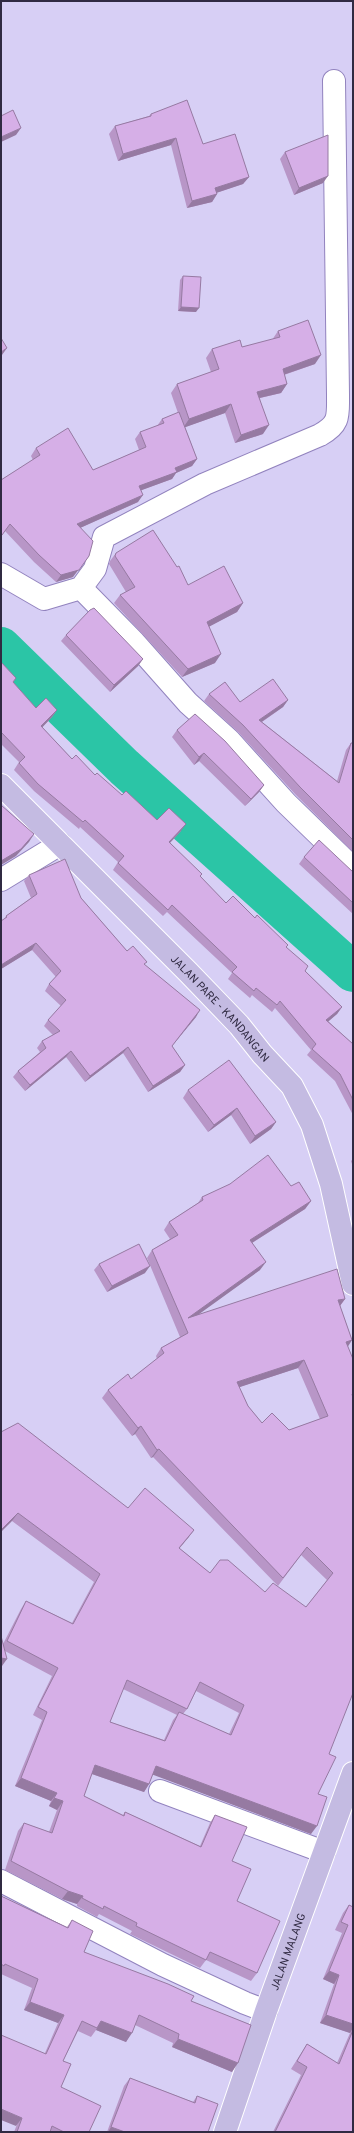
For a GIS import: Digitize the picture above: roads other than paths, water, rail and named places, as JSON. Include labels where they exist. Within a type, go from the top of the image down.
[{"type":"main road","name":"JALAN PARE - KANDANGAN","points":[[1,785],[188,972],[239,1025],[292,1086],[312,1125],[331,1184],[353,1284]]},
{"type":"main road","name":"JALAN MALANG","points":[[225,2132],[266,2011],[353,1773]]},
{"type":"street","points":[[1,574],[44,599],[81,588],[95,569],[104,537],[205,484],[320,435],[329,430],[336,422],[338,395],[338,295],[344,156],[334,80]]},
{"type":"street","points":[[81,588],[134,642],[188,703],[229,740],[286,803],[353,868]]},
{"type":"street","points":[[1,880],[60,844]]},
{"type":"street","points":[[160,1791],[324,1852]]},
{"type":"street","points":[[1,1881],[163,1965],[245,2003],[266,2011]]},
{"type":"waterway","points":[[1,647],[124,767],[353,972]]}]
